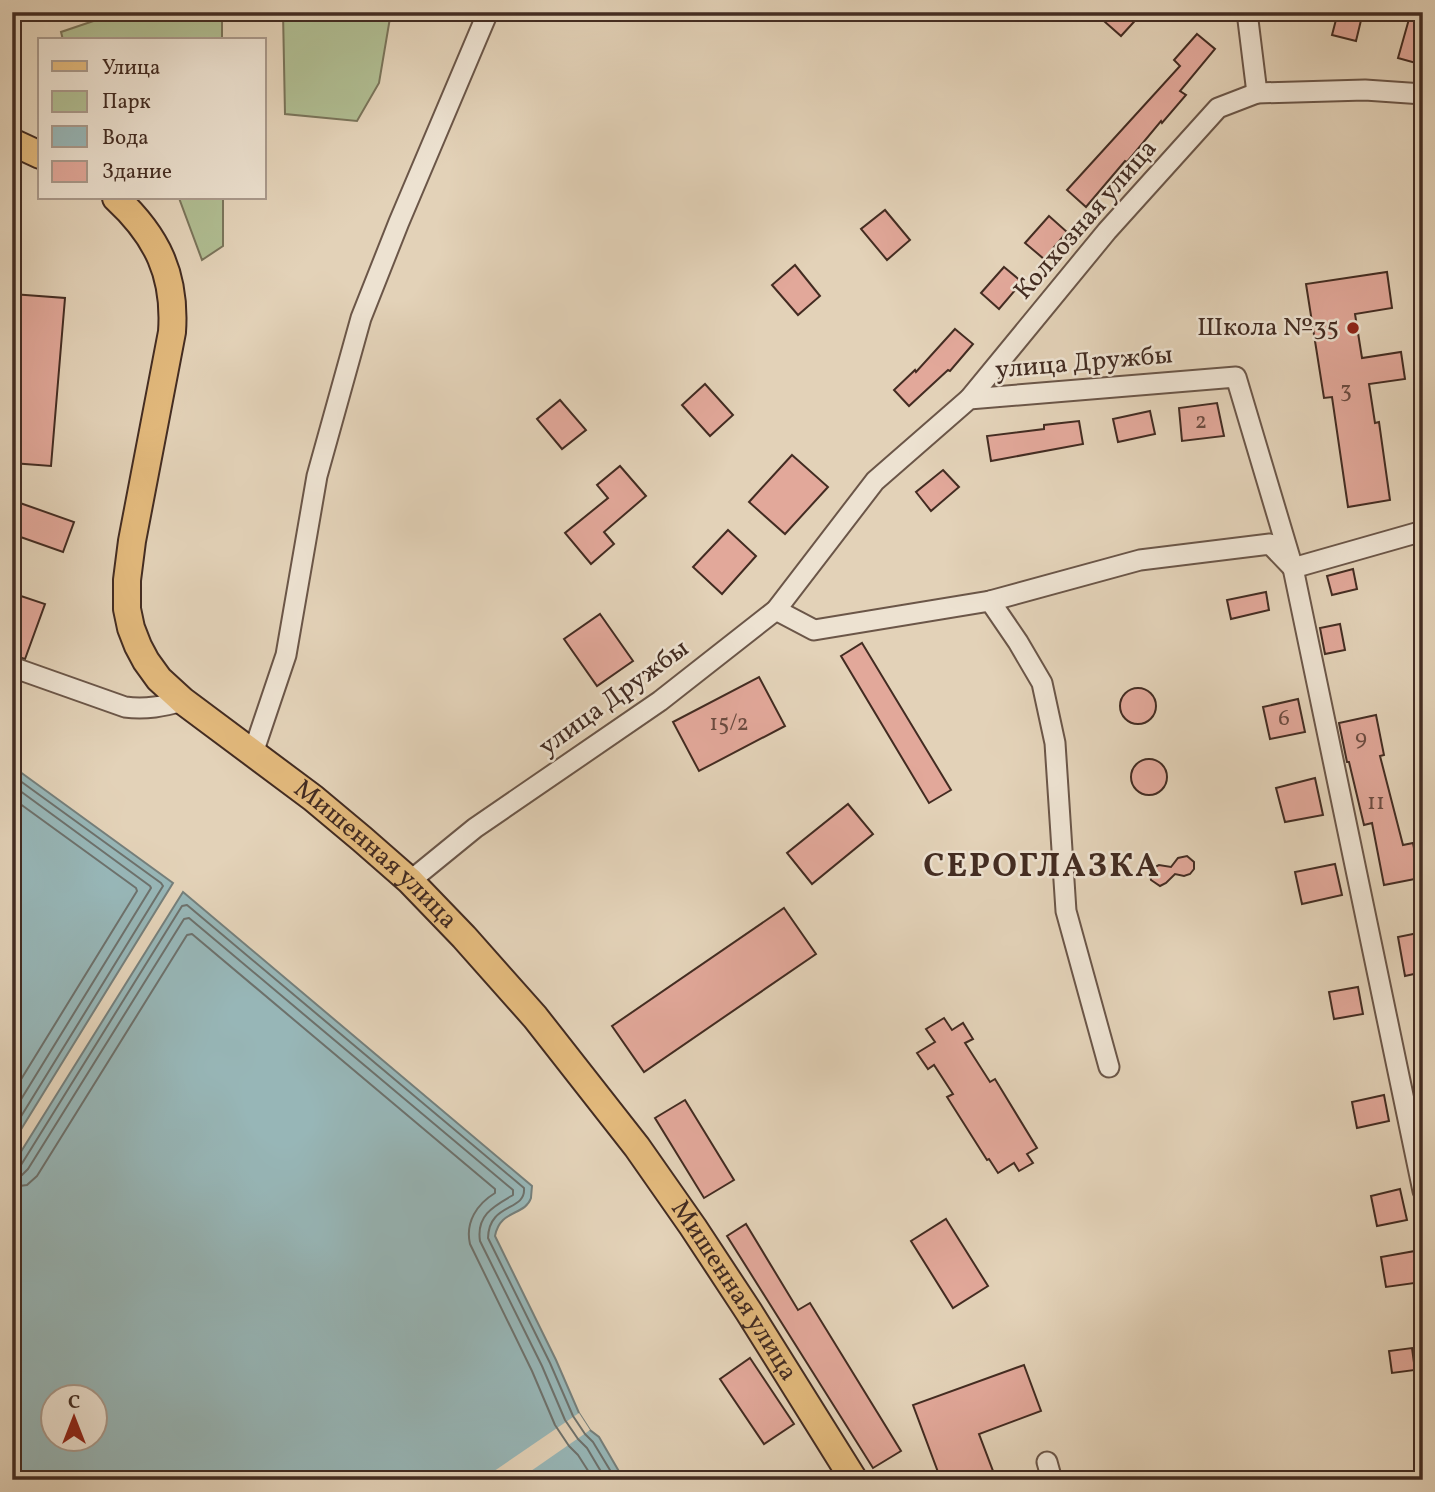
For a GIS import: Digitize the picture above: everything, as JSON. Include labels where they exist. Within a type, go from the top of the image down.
[{"type":"main road","points":[[12,142],[38,154]]},
{"type":"main road","name":"Мишенная улица","points":[[118,200],[145,228],[156,248],[167,275],[173,303],[172,332],[127,580],[127,609],[131,628],[146,661],[159,679],[183,701],[323,806],[410,881],[535,1017],[637,1147],[693,1227],[749,1312],[846,1476]]},
{"type":"street","points":[[253,753],[286,655],[317,476],[361,318],[398,222],[488,12]]},
{"type":"street","points":[[1247,12],[1256,84]]},
{"type":"street","name":"Колхозная улица","points":[[969,399],[1107,231],[1219,108],[1256,84],[1423,94]]},
{"type":"street","name":"улица Дружбы","points":[[410,881],[475,828],[660,701],[776,610],[875,481],[969,399],[1236,377],[1293,568],[1423,1191]]},
{"type":"street","points":[[776,610],[814,630],[990,601],[1140,561],[1270,544],[1293,568],[1423,531]]},
{"type":"street","points":[[990,601],[1042,683],[1055,743],[1066,911],[1109,1067]]},
{"type":"street","points":[[12,667],[138,709],[183,701]]},
{"type":"green space","points":[[120,12],[222,12],[222,38],[62,38],[61,32]]},
{"type":"green space","points":[[283,12],[391,12],[379,83],[357,121],[285,114]]},
{"type":"green space","points":[[180,200],[223,200],[223,246],[202,260]]},
{"type":"water","points":[[12,766],[173,883],[12,1144]]},
{"type":"water","points":[[183,892],[532,1186],[528,1204],[502,1221],[495,1236],[579,1413],[590,1430],[599,1437],[624,1480],[12,1480],[12,1166]]},
{"type":"pier","points":[[579,1413],[590,1430],[518,1480],[481,1480]]},
{"type":"building","points":[[1114,12],[1143,12],[1121,36],[1105,22]]},
{"type":"building","points":[[1338,12],[1363,12],[1356,41],[1332,35]]},
{"type":"building","points":[[1411,12],[1423,12],[1423,65],[1398,58]]},
{"type":"building","points":[[1197,34],[1215,49],[1180,91],[1186,95],[1086,207],[1067,190],[1180,66],[1174,60]]},
{"type":"building","points":[[885,210],[910,240],[887,260],[861,229]]},
{"type":"building","points":[[1049,216],[1067,232],[1044,259],[1025,243]]},
{"type":"building","points":[[795,265],[820,296],[798,315],[772,285]]},
{"type":"building","points":[[1004,267],[1022,282],[999,309],[981,293]]},
{"type":"building","name":"Школа №35","points":[[1387,272],[1392,308],[1355,314],[1362,358],[1401,352],[1405,379],[1369,384],[1375,423],[1379,422],[1390,500],[1348,507],[1332,397],[1324,398],[1306,284]]},
{"type":"building","points":[[12,294],[65,298],[51,466],[12,463]]},
{"type":"building","points":[[955,329],[973,344],[950,371],[909,406],[894,390],[915,370],[916,372]]},
{"type":"building","points":[[705,384],[733,415],[710,436],[682,405]]},
{"type":"building","points":[[560,400],[586,430],[562,449],[537,419]]},
{"type":"building","points":[[1217,403],[1224,436],[1182,441],[1179,408]]},
{"type":"building","points":[[1150,411],[1155,434],[1118,442],[1113,419]]},
{"type":"building","points":[[1079,421],[1083,444],[991,461],[987,436],[1044,429],[1044,425]]},
{"type":"building","points":[[792,455],[828,487],[785,534],[749,502]]},
{"type":"building","points":[[620,466],[646,496],[604,532],[614,544],[591,564],[565,533],[608,498],[597,485]]},
{"type":"building","points":[[943,470],[959,487],[931,511],[916,492]]},
{"type":"building","points":[[20,503],[74,522],[63,552],[12,534],[12,525]]},
{"type":"building","points":[[728,530],[756,556],[722,594],[693,567]]},
{"type":"building","points":[[1353,569],[1357,589],[1332,595],[1327,576]]},
{"type":"building","points":[[1266,592],[1269,610],[1231,619],[1227,600]]},
{"type":"building","points":[[12,593],[45,604],[25,659],[12,655]]},
{"type":"building","points":[[600,614],[633,661],[597,686],[564,639]]},
{"type":"building","points":[[1340,624],[1345,650],[1325,654],[1320,628]]},
{"type":"building","points":[[862,643],[951,790],[929,803],[841,656]]},
{"type":"building","points":[[759,677],[785,726],[699,771],[673,722]]},
{"type":"building","points":[[1138,688],[1151,693],[1156,706],[1151,719],[1138,724],[1125,719],[1120,706],[1125,693]]},
{"type":"building","points":[[1298,699],[1305,732],[1270,739],[1263,707]]},
{"type":"building","points":[[1376,715],[1384,755],[1380,756],[1403,845],[1413,843],[1420,878],[1384,885],[1372,823],[1364,825],[1339,723]]},
{"type":"building","points":[[1149,759],[1162,764],[1167,777],[1162,790],[1149,795],[1136,790],[1131,777],[1136,764]]},
{"type":"building","points":[[1315,778],[1323,815],[1285,822],[1276,788]]},
{"type":"building","points":[[848,804],[873,834],[812,884],[787,853]]},
{"type":"building","points":[[1187,856],[1194,862],[1194,869],[1190,874],[1175,874],[1160,886],[1151,880],[1153,868],[1159,865],[1171,867],[1178,858]]},
{"type":"building","points":[[1335,864],[1342,895],[1302,904],[1295,872]]},
{"type":"building","points":[[784,908],[816,954],[644,1072],[612,1026]]},
{"type":"building","points":[[1423,932],[1423,972],[1405,976],[1398,937]]},
{"type":"building","points":[[1358,987],[1363,1014],[1334,1019],[1329,992]]},
{"type":"building","points":[[944,1018],[952,1030],[963,1023],[973,1039],[965,1043],[990,1082],[995,1079],[1037,1148],[1027,1154],[1033,1163],[1019,1171],[1014,1163],[998,1173],[947,1097],[953,1094],[934,1065],[928,1069],[917,1053],[935,1042],[926,1029]]},
{"type":"building","points":[[1384,1095],[1389,1121],[1357,1128],[1352,1102]]},
{"type":"building","points":[[685,1100],[734,1180],[704,1198],[655,1118]]},
{"type":"building","points":[[1400,1189],[1407,1220],[1377,1226],[1371,1196]]},
{"type":"building","points":[[946,1219],[988,1286],[953,1308],[911,1241]]},
{"type":"building","points":[[746,1224],[798,1310],[810,1303],[901,1451],[873,1468],[727,1236]]},
{"type":"building","points":[[1415,1251],[1422,1282],[1386,1287],[1381,1257]]},
{"type":"building","points":[[1412,1348],[1415,1370],[1392,1373],[1389,1351]]},
{"type":"building","points":[[750,1358],[794,1424],[764,1444],[720,1379]]},
{"type":"building","points":[[1024,1365],[1041,1411],[979,1434],[993,1471],[969,1480],[941,1480],[913,1405]]},
{"type":"place","name":"Школа №35","points":[[1353,328]]},
{"type":"district","name":"СЕРОГЛАЗКА","points":[[1042,868]]}]
